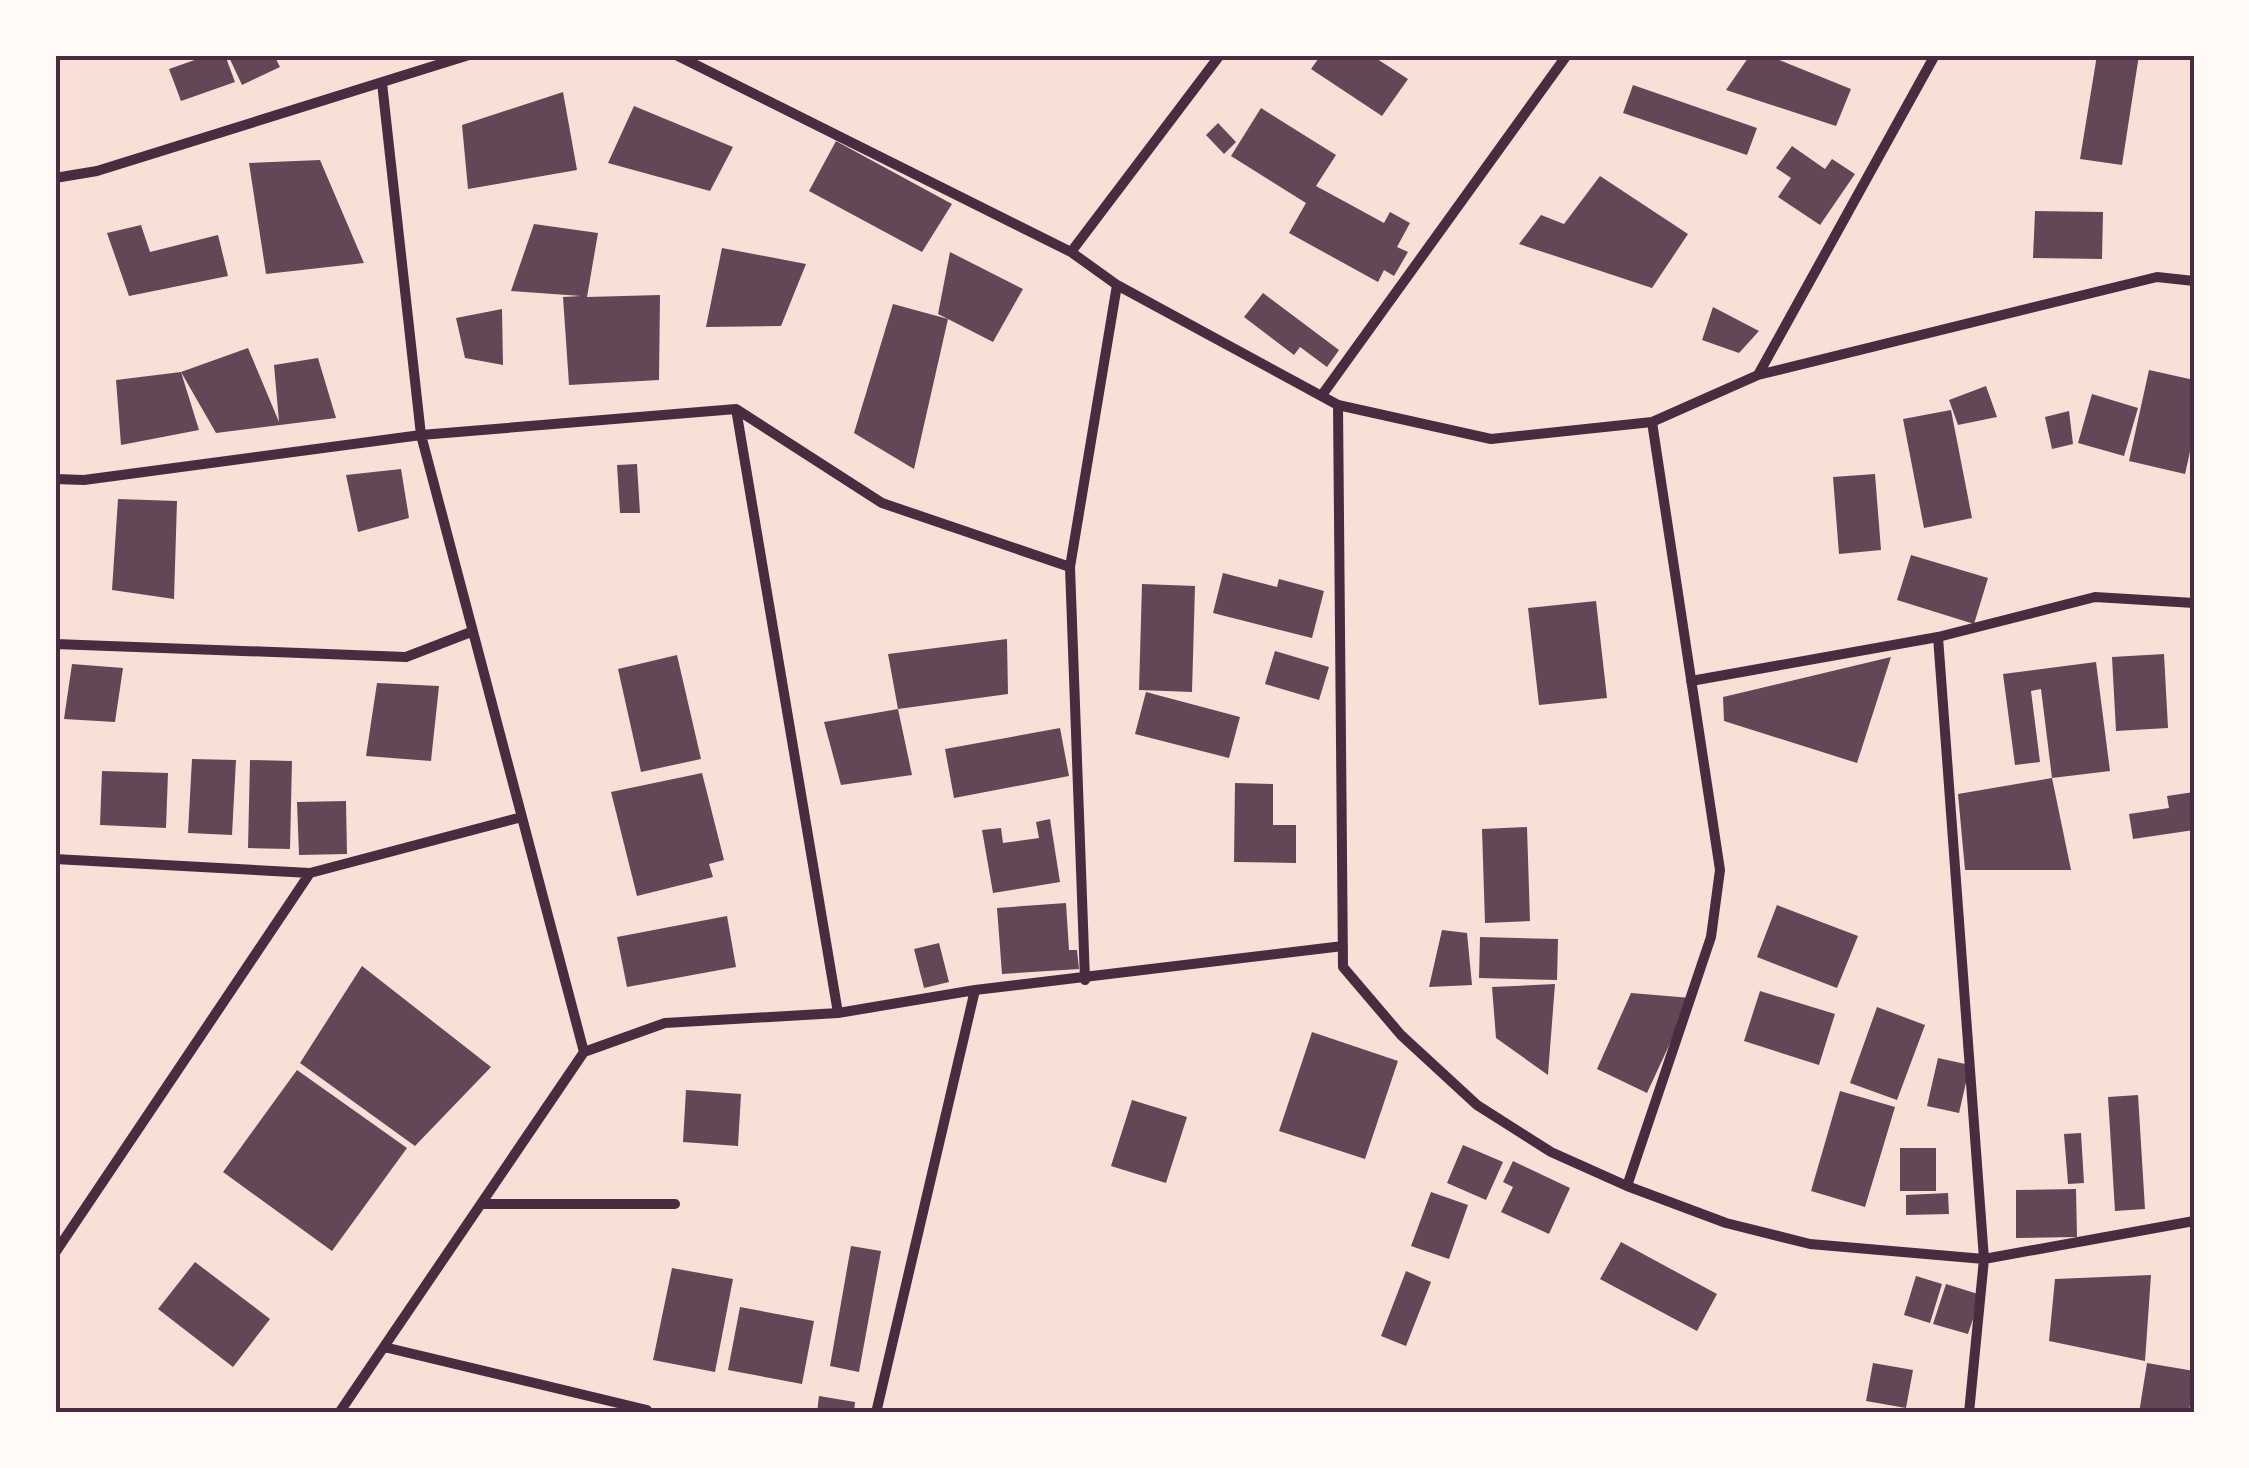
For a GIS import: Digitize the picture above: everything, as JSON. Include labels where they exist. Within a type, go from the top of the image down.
[{"type":"street","points":[[55,178],[97,172],[468,55]]},
{"type":"street","points":[[676,55],[1071,252],[1117,285],[1338,405],[1492,440],[1652,422],[1758,375],[2157,277],[2194,280]]},
{"type":"street","points":[[1071,252],[1220,55]]},
{"type":"street","points":[[1322,395],[1567,55]]},
{"type":"street","points":[[1758,375],[1935,55]]},
{"type":"street","points":[[382,84],[421,435],[584,1052]]},
{"type":"street","points":[[1084,980],[1070,567],[1117,285]]},
{"type":"street","points":[[1338,405],[1343,967],[1402,1035],[1477,1106],[1551,1152],[1627,1186],[1726,1222],[1810,1244],[1984,1260],[2194,1221]]},
{"type":"street","points":[[736,409],[838,1013]]},
{"type":"street","points":[[55,479],[84,480],[421,435],[736,409],[882,503],[1070,567]]},
{"type":"street","points":[[1627,1186],[1711,937],[1720,870],[1652,422]]},
{"type":"street","points":[[1691,680],[1938,637],[2095,597],[2194,607]]},
{"type":"street","points":[[55,644],[406,656],[471,632]]},
{"type":"street","points":[[1938,637],[1984,1260],[1969,1413]]},
{"type":"street","points":[[55,858],[310,873],[522,817]]},
{"type":"street","points":[[55,1253],[310,873]]},
{"type":"street","points":[[339,1413],[584,1052],[665,1023],[838,1013],[975,990],[1084,980],[1343,946]]},
{"type":"street","points":[[876,1413],[975,990]]},
{"type":"street","points":[[480,1204],[675,1204]]},
{"type":"street","points":[[384,1347],[647,1410]]},
{"type":"building","points":[[209,55],[225,55],[235,82],[181,101],[169,69]]},
{"type":"building","points":[[228,55],[274,55],[280,67],[242,85]]},
{"type":"building","points":[[1321,55],[1371,55],[1408,79],[1382,116],[1311,69]]},
{"type":"building","points":[[1750,55],[1767,55],[1851,89],[1836,126],[1726,90]]},
{"type":"building","points":[[2097,55],[2139,55],[2122,165],[2080,159]]},
{"type":"building","points":[[1633,85],[1757,128],[1747,155],[1623,113]]},
{"type":"building","points":[[563,92],[577,170],[468,189],[462,125]]},
{"type":"building","points":[[634,106],[733,147],[710,191],[608,163]]},
{"type":"building","points":[[1261,108],[1336,155],[1316,186],[1384,223],[1390,212],[1410,223],[1397,247],[1408,252],[1394,276],[1384,270],[1378,282],[1289,233],[1306,203],[1231,156]]},
{"type":"building","points":[[1218,123],[1236,142],[1224,154],[1206,135]]},
{"type":"building","points":[[836,141],[952,204],[922,252],[809,191]]},
{"type":"building","points":[[1792,146],[1825,169],[1832,159],[1855,174],[1820,225],[1778,197],[1791,178],[1776,168]]},
{"type":"building","points":[[320,160],[364,263],[266,274],[249,163]]},
{"type":"building","points":[[1600,176],[1688,234],[1652,288],[1519,244],[1541,215],[1564,224]]},
{"type":"building","points":[[2035,211],[2103,212],[2102,259],[2033,258]]},
{"type":"building","points":[[534,224],[598,233],[587,297],[660,295],[659,380],[569,385],[563,297],[581,296],[511,291]]},
{"type":"building","points":[[141,225],[150,252],[218,235],[228,276],[129,296],[107,233]]},
{"type":"building","points":[[722,248],[806,264],[781,326],[706,327]]},
{"type":"building","points":[[950,252],[1023,289],[993,342],[938,314]]},
{"type":"building","points":[[1263,293],[1339,350],[1327,367],[1300,347],[1294,355],[1244,317]]},
{"type":"building","points":[[893,304],[948,319],[914,469],[854,433]]},
{"type":"building","points":[[1713,307],[1759,331],[1739,353],[1702,340]]},
{"type":"building","points":[[502,309],[503,365],[465,358],[456,318]]},
{"type":"building","points":[[248,348],[279,422],[274,365],[318,358],[336,418],[216,433],[181,372]]},
{"type":"building","points":[[2149,370],[2194,380],[2194,434],[2185,474],[2129,461]]},
{"type":"building","points":[[181,372],[199,430],[121,445],[116,380]]},
{"type":"building","points":[[1986,386],[1997,417],[1958,425],[1949,400]]},
{"type":"building","points":[[2092,394],[2138,408],[2124,456],[2078,443]]},
{"type":"building","points":[[1951,410],[1972,518],[1924,528],[1903,419]]},
{"type":"building","points":[[2069,411],[2073,444],[2052,449],[2045,417]]},
{"type":"building","points":[[637,464],[640,513],[620,513],[617,465]]},
{"type":"building","points":[[401,469],[409,518],[358,532],[346,475]]},
{"type":"building","points":[[1875,474],[1881,550],[1839,554],[1833,477]]},
{"type":"building","points":[[118,499],[177,501],[174,599],[112,590]]},
{"type":"building","points":[[1911,555],[1988,578],[1974,624],[1897,600]]},
{"type":"building","points":[[1223,573],[1277,587],[1279,579],[1324,591],[1312,638],[1213,613]]},
{"type":"building","points":[[1142,584],[1195,586],[1192,692],[1139,690]]},
{"type":"building","points":[[1596,601],[1607,698],[1539,705],[1528,608]]},
{"type":"building","points":[[1007,639],[1008,694],[898,709],[888,654]]},
{"type":"building","points":[[1275,651],[1329,667],[1319,700],[1265,684]]},
{"type":"building","points":[[2164,654],[2168,728],[2116,731],[2112,657]]},
{"type":"building","points":[[677,655],[701,759],[641,772],[618,669]]},
{"type":"building","points":[[1891,657],[1857,763],[1724,721],[1723,697]]},
{"type":"building","points":[[2096,662],[2110,771],[2052,778],[2041,689],[2031,691],[2040,762],[2015,765],[2003,674]]},
{"type":"building","points":[[72,664],[123,668],[115,722],[64,719]]},
{"type":"building","points":[[377,683],[439,686],[431,761],[366,756]]},
{"type":"building","points":[[1146,692],[1240,717],[1229,758],[1135,734]]},
{"type":"building","points":[[898,709],[912,775],[841,785],[824,722]]},
{"type":"building","points":[[1060,728],[1069,776],[954,798],[945,749]]},
{"type":"building","points":[[192,759],[236,760],[232,835],[188,833]]},
{"type":"building","points":[[250,760],[292,761],[290,849],[248,848]]},
{"type":"building","points":[[102,771],[168,773],[166,828],[100,825]]},
{"type":"building","points":[[702,773],[724,860],[709,864],[713,877],[637,896],[611,792]]},
{"type":"building","points":[[2052,778],[2071,870],[1965,870],[1958,794]]},
{"type":"building","points":[[1235,783],[1273,784],[1273,825],[1296,825],[1296,863],[1234,862]]},
{"type":"building","points":[[2194,792],[2194,830],[2133,839],[2129,814],[2169,808],[2167,796]]},
{"type":"building","points":[[346,801],[347,854],[299,855],[297,802]]},
{"type":"building","points":[[1050,819],[1060,882],[993,893],[982,830],[1001,828],[1003,843],[1039,838],[1036,822]]},
{"type":"building","points":[[1527,827],[1530,921],[1485,923],[1482,829]]},
{"type":"building","points":[[1066,903],[1069,950],[1077,950],[1079,969],[1002,974],[997,908]]},
{"type":"building","points":[[1777,905],[1858,936],[1837,988],[1757,957]]},
{"type":"building","points":[[727,916],[736,967],[627,987],[617,937]]},
{"type":"building","points":[[1442,930],[1467,933],[1472,985],[1429,987]]},
{"type":"building","points":[[1480,937],[1558,939],[1557,980],[1479,978]]},
{"type":"building","points":[[939,943],[949,982],[924,988],[914,949]]},
{"type":"building","points":[[362,966],[491,1067],[415,1146],[300,1063]]},
{"type":"building","points":[[1555,984],[1548,1075],[1496,1038],[1492,987]]},
{"type":"building","points":[[1760,991],[1835,1014],[1819,1065],[1744,1041]]},
{"type":"building","points":[[1631,993],[1691,998],[1647,1093],[1597,1069]]},
{"type":"building","points":[[1877,1007],[1925,1025],[1897,1100],[1850,1083]]},
{"type":"building","points":[[1312,1032],[1398,1061],[1365,1159],[1279,1131]]},
{"type":"building","points":[[1938,1058],[1970,1065],[1959,1113],[1927,1106]]},
{"type":"building","points":[[297,1070],[407,1148],[332,1251],[223,1172]]},
{"type":"building","points":[[686,1090],[741,1094],[738,1146],[683,1142]]},
{"type":"building","points":[[1840,1091],[1895,1107],[1865,1207],[1811,1191]]},
{"type":"building","points":[[2138,1095],[2145,1209],[2115,1211],[2108,1097]]},
{"type":"building","points":[[1132,1100],[1187,1117],[1166,1183],[1111,1166]]},
{"type":"building","points":[[2081,1133],[2084,1183],[2068,1184],[2064,1134]]},
{"type":"building","points":[[1463,1145],[1503,1162],[1486,1200],[1447,1183]]},
{"type":"building","points":[[1900,1148],[1936,1148],[1936,1191],[1900,1191]]},
{"type":"building","points":[[1513,1161],[1570,1188],[1549,1234],[1501,1212],[1513,1187],[1503,1182]]},
{"type":"building","points":[[2076,1189],[2077,1237],[2016,1238],[2016,1190]]},
{"type":"building","points":[[1431,1192],[1468,1205],[1449,1259],[1411,1246]]},
{"type":"building","points":[[1948,1193],[1949,1214],[1906,1215],[1906,1195]]},
{"type":"building","points":[[1621,1242],[1717,1294],[1697,1331],[1600,1279]]},
{"type":"building","points":[[851,1246],[881,1251],[859,1372],[830,1366]]},
{"type":"building","points":[[195,1262],[270,1319],[233,1367],[158,1309]]},
{"type":"building","points":[[672,1268],[733,1279],[715,1372],[653,1360]]},
{"type":"building","points":[[1406,1271],[1431,1282],[1406,1346],[1381,1336]]},
{"type":"building","points":[[2151,1275],[2145,1361],[2049,1341],[2055,1279]]},
{"type":"building","points":[[1916,1276],[1942,1284],[1930,1323],[1904,1315]]},
{"type":"building","points":[[1946,1284],[1981,1295],[1968,1334],[1933,1324]]},
{"type":"building","points":[[740,1307],[814,1321],[802,1384],[728,1370]]},
{"type":"building","points":[[1873,1363],[1913,1370],[1906,1408],[1866,1401]]},
{"type":"building","points":[[2147,1363],[2194,1371],[2189,1413],[2139,1413]]},
{"type":"building","points":[[819,1396],[855,1402],[854,1413],[817,1413]]}]
